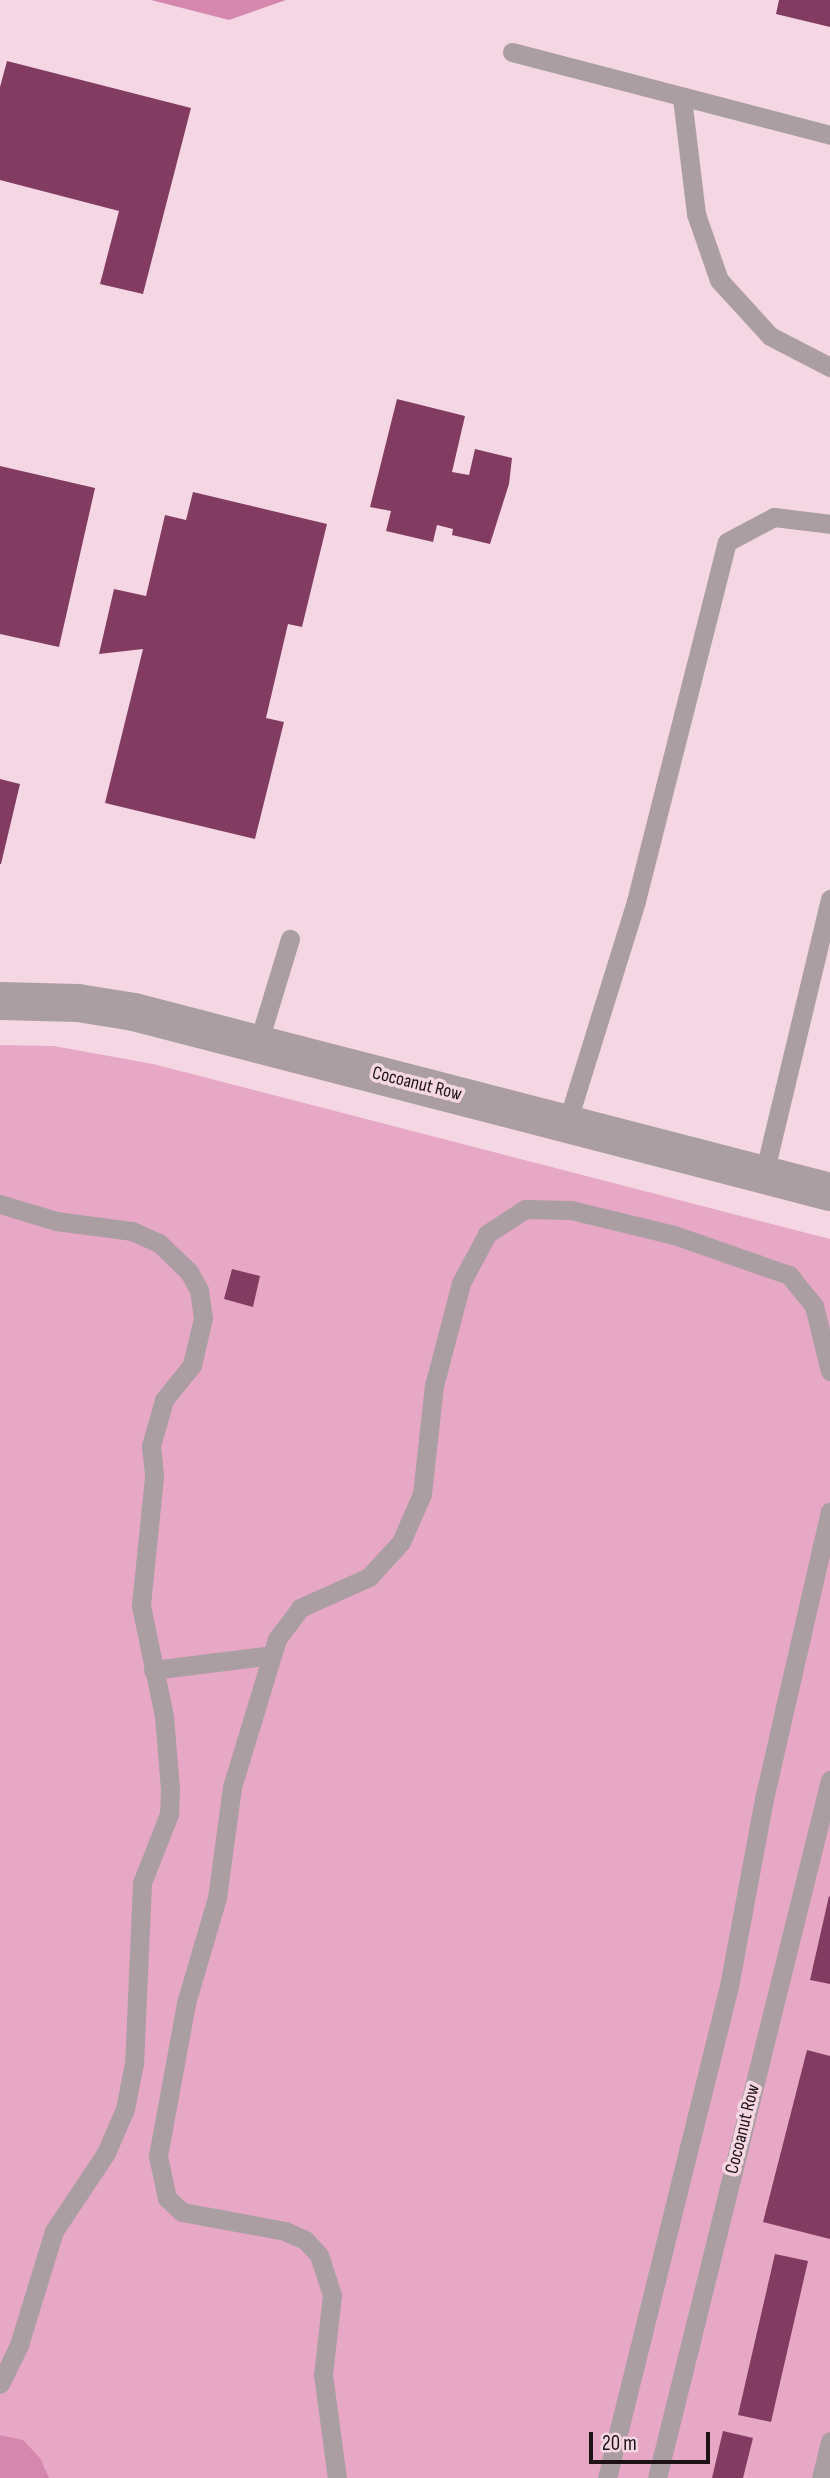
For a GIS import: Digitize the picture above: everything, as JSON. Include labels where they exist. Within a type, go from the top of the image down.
[{"type":"street","name":"Cocoanut Row","points":[[0,1001],[106,1006],[567,1122],[830,1192]]},
{"type":"lane","points":[[512,52],[830,135]]},
{"type":"lane","points":[[682,98],[696,214],[719,280],[770,336],[830,367]]},
{"type":"lane","points":[[567,1122],[636,901],[727,542],[774,517],[830,524]]},
{"type":"lane","points":[[764,1174],[830,899]]},
{"type":"lane","points":[[258,1044],[290,939]]},
{"type":"lane","points":[[0,1204],[56,1221],[141,1235],[177,1255],[199,1290],[201,1344],[192,1364],[164,1400],[151,1446],[154,1477],[141,1606],[164,1716],[169,1802],[142,1883],[139,2019],[125,2109],[106,2153],[54,2231],[19,2345],[0,2384]]},
{"type":"lane","points":[[337,2478],[323,2375],[332,2295],[319,2255],[305,2240],[285,2231],[182,2212],[167,2198],[160,2178],[160,2128],[186,2003],[217,1898],[232,1787],[271,1655],[286,1621],[300,1608],[369,1577],[387,1563],[401,1542],[422,1494],[433,1386],[461,1283],[473,1252],[487,1234],[514,1214],[547,1206],[571,1210],[674,1235],[789,1275],[814,1306],[830,1371]]},
{"type":"lane","points":[[607,2478],[729,1986],[764,1799],[830,1511]]},
{"type":"lane","points":[[153,1670],[271,1655]]},
{"type":"lane","name":"Cocoanut Row","points":[[657,2478],[830,1780]]},
{"type":"lane","points":[[821,2478],[830,2441]]},
{"type":"shaded area","points":[[151,0],[286,0],[229,20]]},
{"type":"shaded area","points":[[0,1045],[54,1046],[153,1064],[830,1239],[830,2478],[0,2478]]},
{"type":"shaded area","points":[[0,2435],[23,2440],[40,2458],[49,2478],[0,2478]]},
{"type":"building","points":[[779,0],[830,0],[830,27],[776,14]]},
{"type":"building","points":[[7,61],[191,108],[143,294],[100,284],[119,211],[0,180],[0,87]]},
{"type":"building","points":[[397,399],[465,416],[452,472],[469,475],[475,449],[512,458],[509,484],[490,544],[452,535],[453,529],[437,525],[433,542],[386,531],[391,511],[370,507]]},
{"type":"building","points":[[0,466],[95,488],[59,647],[0,634]]},
{"type":"building","points":[[193,492],[327,524],[302,627],[288,624],[266,718],[284,722],[255,839],[105,803],[143,649],[99,654],[114,589],[146,596],[165,515],[186,520]]},
{"type":"building","points":[[0,779],[20,784],[1,864],[0,864]]},
{"type":"building","points":[[232,1269],[260,1276],[253,1307],[224,1299]]},
{"type":"building","points":[[830,1897],[830,1984],[810,1980]]},
{"type":"building","points":[[807,2050],[830,2056],[830,2239],[763,2222]]},
{"type":"building","points":[[775,2254],[808,2261],[771,2422],[738,2415]]},
{"type":"building","points":[[723,2431],[753,2438],[743,2478],[712,2478]]}]
